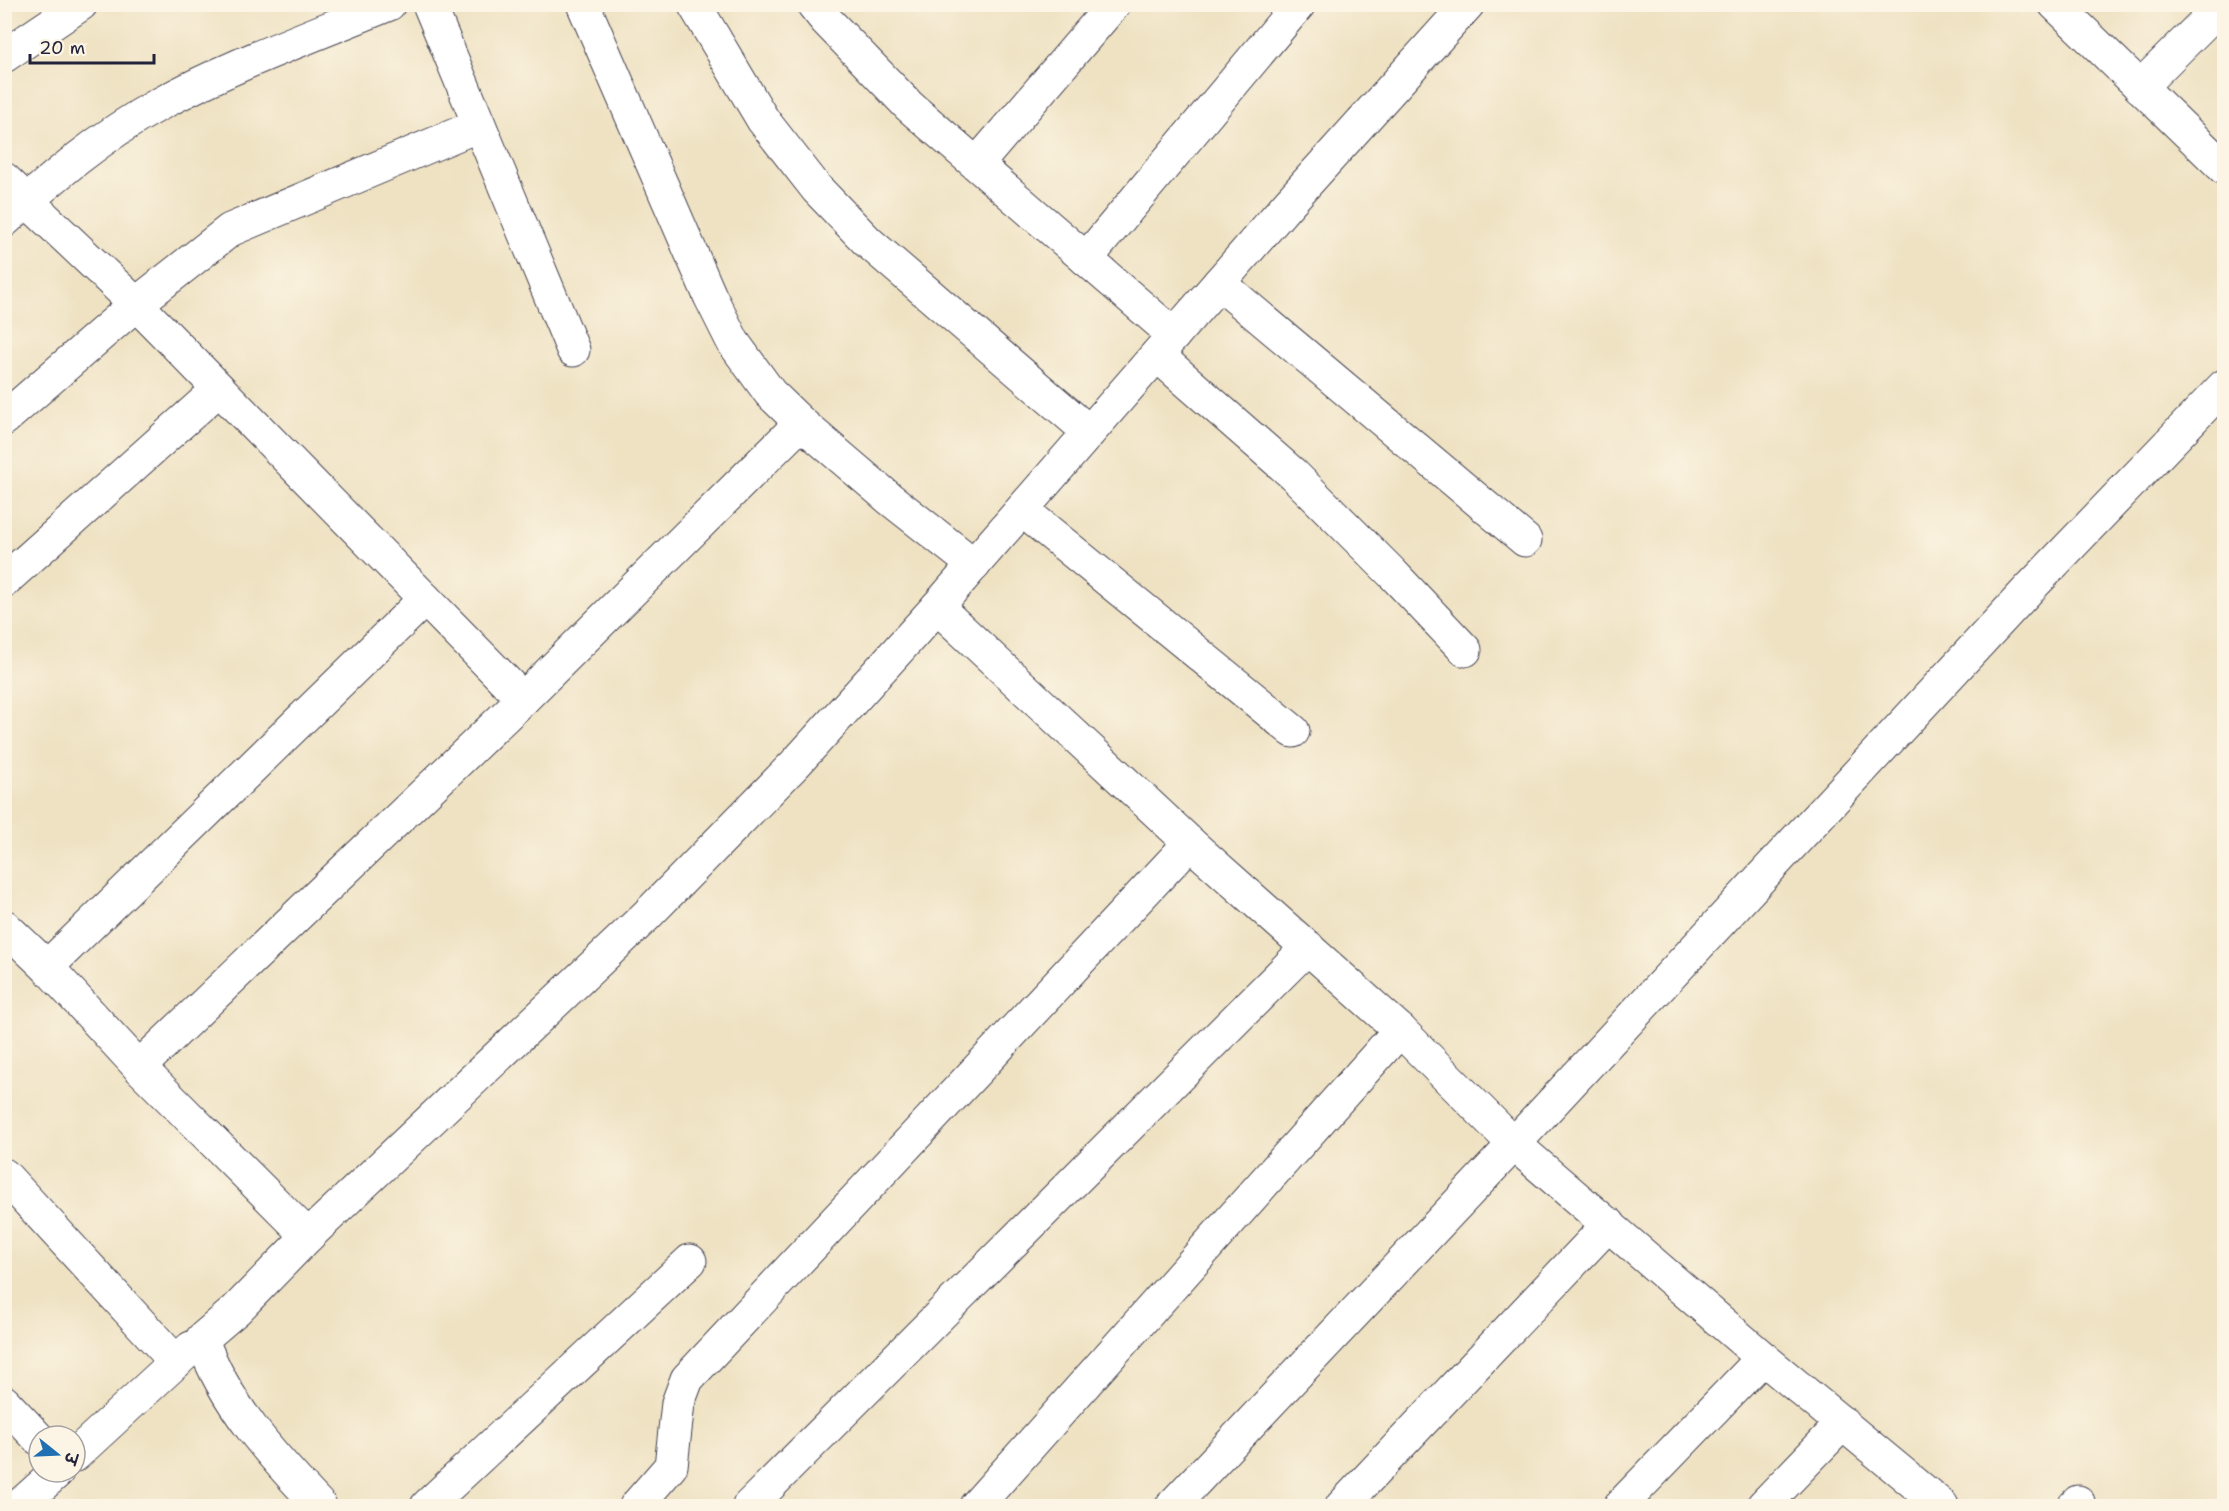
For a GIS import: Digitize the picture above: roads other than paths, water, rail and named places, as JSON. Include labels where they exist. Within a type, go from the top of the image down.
[{"type":"street","points":[[4,56],[81,4]]},
{"type":"street","points":[[389,4],[253,60],[157,105],[12,200],[136,304],[523,699]]},
{"type":"street","points":[[429,4],[573,350]]},
{"type":"street","points":[[583,4],[710,296],[729,333],[770,393],[801,423],[890,499],[974,565]]},
{"type":"street","points":[[694,4],[763,120],[817,189],[867,241],[1089,432]]},
{"type":"street","points":[[813,4],[909,106],[1086,259],[1165,345],[1465,650]]},
{"type":"street","points":[[977,164],[1114,4]]},
{"type":"street","points":[[1086,259],[1299,4]]},
{"type":"street","points":[[87,1444],[201,1339],[236,1310],[308,1236],[645,917],[796,763],[937,607],[1219,283],[1468,4]]},
{"type":"street","points":[[2055,4],[2224,168]]},
{"type":"street","points":[[2140,87],[2223,4]]},
{"type":"street","points":[[4,419],[136,304],[230,230],[479,125]]},
{"type":"street","points":[[1219,283],[1525,540]]},
{"type":"street","points":[[1172,1506],[1514,1144],[2028,590],[2224,386]]},
{"type":"street","points":[[4,581],[219,389]]},
{"type":"street","points":[[139,1067],[523,699],[801,423]]},
{"type":"street","points":[[1022,510],[1293,731]]},
{"type":"street","points":[[47,967],[424,599]]},
{"type":"street","points":[[937,607],[1190,843],[1400,1030],[1514,1144],[1763,1358],[1843,1423],[1930,1503]]},
{"type":"street","points":[[636,1506],[671,1466],[678,1402],[687,1379],[1190,843]]},
{"type":"street","points":[[4,926],[47,967],[139,1067],[308,1236]]},
{"type":"street","points":[[749,1506],[1308,947]]},
{"type":"street","points":[[976,1506],[1400,1030]]},
{"type":"street","points":[[4,1175],[176,1362]]},
{"type":"street","points":[[1342,1506],[1609,1224]]},
{"type":"street","points":[[427,1506],[690,1261]]},
{"type":"street","points":[[201,1339],[210,1365],[236,1405],[283,1467],[320,1506]]},
{"type":"street","points":[[1620,1506],[1763,1358]]},
{"type":"street","points":[[4,1402],[27,1426]]},
{"type":"street","points":[[1763,1506],[1843,1423]]},
{"type":"street","points":[[19,1506],[44,1484]]}]
